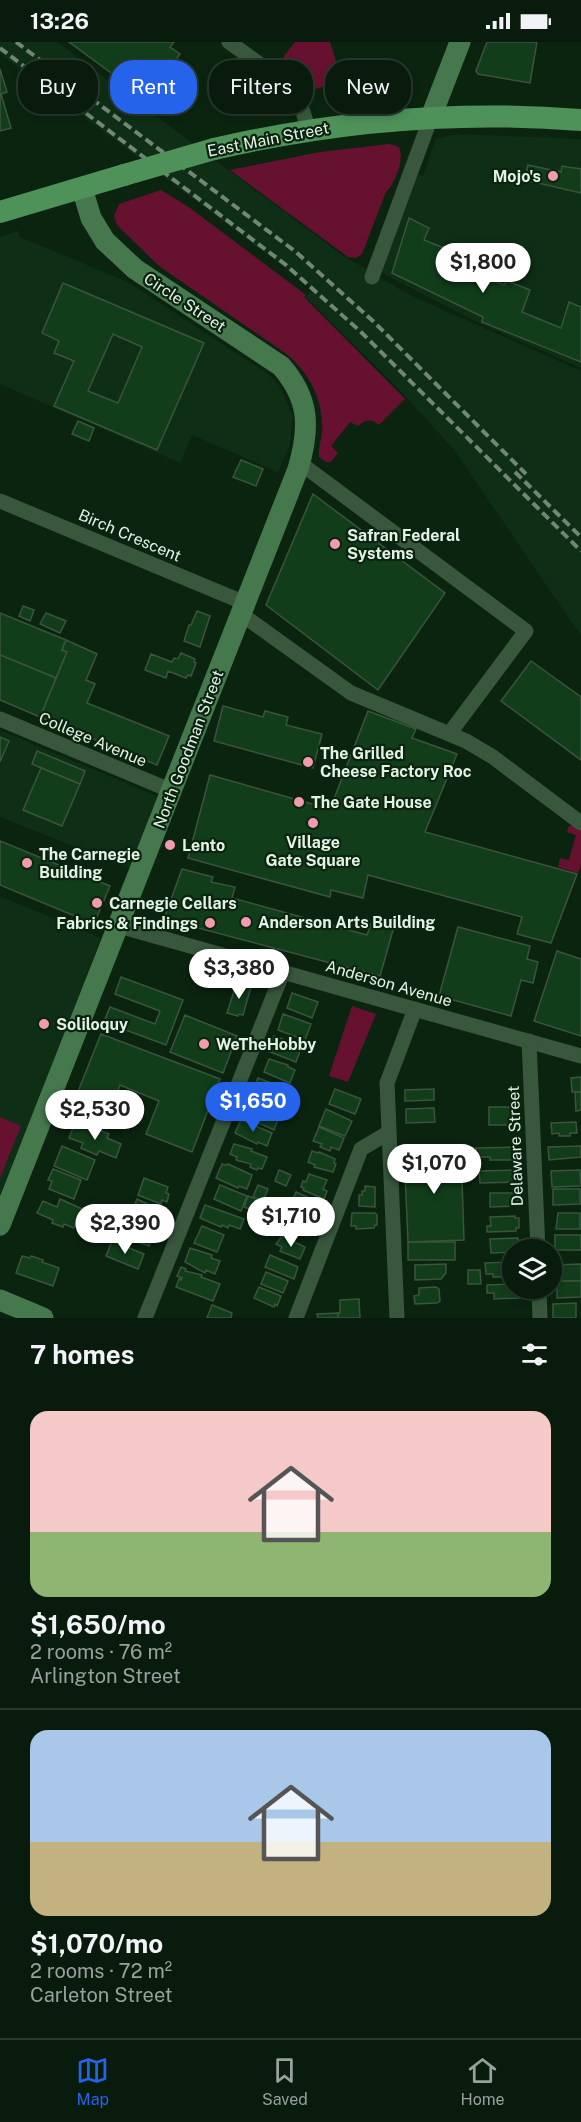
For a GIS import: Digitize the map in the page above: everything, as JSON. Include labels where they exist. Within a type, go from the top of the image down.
[{"type":"main road","points":[[431,117],[460,42]]},
{"type":"main road","name":"East Main Street","points":[[0,212],[214,149],[308,129],[431,117],[486,116],[581,120]]},
{"type":"main road","name":"Circle Street","points":[[82,188],[91,218],[105,241],[135,269],[273,360],[292,379],[303,403]]},
{"type":"main road","name":"North Goodman Street","points":[[0,1225],[300,463],[306,426],[303,403]]},
{"type":"main road","points":[[0,1300],[43,1318]]},
{"type":"street","points":[[229,42],[287,84],[302,109],[308,129]]},
{"type":"street","points":[[372,276],[431,117]]},
{"type":"street","points":[[300,463],[526,631],[449,735]]},
{"type":"street","name":"Birch Crescent","points":[[0,501],[243,608],[351,693],[466,741],[493,757],[581,823]]},
{"type":"street","name":"College Avenue","points":[[0,719],[172,791]]},
{"type":"street","name":"Anderson Avenue","points":[[119,926],[581,1056]]},
{"type":"street","points":[[145,1318],[282,972]]},
{"type":"street","points":[[397,1318],[387,1083],[415,1009]]},
{"type":"street","name":"Delaware Street","points":[[529,1041],[538,1239]]},
{"type":"street","points":[[296,1318],[362,1149],[388,1133]]},
{"type":"street","points":[[539,1299],[540,1318]]},
{"type":"shaded area","points":[[0,42],[57,42],[81,60],[18,60],[18,68],[0,54]]},
{"type":"shaded area","points":[[295,42],[330,42],[336,60],[325,60],[325,86],[316,89],[313,87],[313,60],[284,60],[284,56]]},
{"type":"shaded area","points":[[98,73],[110,82],[110,114],[153,114],[345,257],[410,295],[581,371],[581,636],[455,451],[398,388],[306,297],[313,289],[80,114],[98,114]]},
{"type":"shaded area","points":[[459,134],[581,139],[581,368],[481,324],[378,271],[417,174],[423,176],[436,139]]},
{"type":"shaded area","points":[[389,144],[399,147],[401,152],[398,171],[386,192],[362,254],[356,258],[348,257],[230,170],[320,152]]},
{"type":"shaded area","points":[[161,190],[190,208],[306,295],[304,297],[405,399],[379,425],[366,421],[358,426],[350,422],[331,446],[338,453],[331,462],[326,462],[319,457],[322,433],[321,410],[314,388],[302,369],[285,353],[159,266],[117,225],[114,216],[119,204]]},
{"type":"shaded area","points":[[18,231],[20,237],[128,282],[268,374],[279,385],[293,416],[290,444],[278,472],[192,435],[180,463],[0,384],[0,237]]},
{"type":"shaded area","points":[[0,730],[159,797],[131,869],[0,817]]},
{"type":"shaded area","points":[[569,826],[575,826],[581,831],[581,865],[578,873],[558,867],[560,858],[569,860],[576,835],[567,832]]},
{"type":"shaded area","points":[[0,896],[101,938],[53,1072],[32,1115],[0,1194]]},
{"type":"shaded area","points":[[352,1006],[376,1014],[348,1082],[329,1076]]},
{"type":"shaded area","points":[[0,1117],[21,1126],[0,1178]]},
{"type":"building","points":[[69,42],[174,42],[170,47],[180,54],[176,60],[110,60],[110,72],[98,63],[98,60],[93,60]]},
{"type":"building","points":[[487,42],[537,42],[530,83],[478,74],[476,71]]},
{"type":"building","points":[[0,69],[7,92],[1,94],[11,128],[0,131]]},
{"type":"building","name":"Mojo's","points":[[528,165],[561,172],[562,166],[581,169],[581,193],[525,180]]},
{"type":"building","points":[[409,218],[429,228],[424,240],[452,251],[448,261],[504,285],[507,281],[530,290],[522,312],[561,328],[569,302],[581,307],[581,362],[482,322],[483,317],[392,273]]},
{"type":"building","points":[[63,283],[204,343],[157,450],[54,406],[74,361],[54,353],[59,341],[42,333]],"holes":[[[113,334],[142,347],[118,403],[88,391]]]},
{"type":"building","points":[[78,421],[94,428],[89,441],[72,434]]},
{"type":"building","points":[[241,460],[263,469],[256,486],[233,477]]},
{"type":"building","name":"Safran Federal Systems","points":[[313,494],[445,593],[378,690],[266,605]]},
{"type":"building","points":[[23,606],[34,610],[30,621],[19,616]]},
{"type":"building","points":[[197,611],[210,616],[200,647],[184,641]]},
{"type":"building","points":[[0,613],[66,640],[62,650],[67,652],[56,678],[0,655]]},
{"type":"building","points":[[46,613],[66,621],[60,633],[40,624]]},
{"type":"building","points":[[66,640],[97,654],[86,680],[95,684],[87,703],[169,736],[157,765],[40,717],[67,652],[62,650]]},
{"type":"building","points":[[181,653],[195,659],[196,663],[191,676],[188,675],[186,678],[168,671],[166,678],[145,670],[151,654],[172,662],[174,658],[178,659]]},
{"type":"building","points":[[0,655],[56,678],[40,717],[0,700]]},
{"type":"building","points":[[531,661],[581,697],[581,760],[501,701]]},
{"type":"building","points":[[223,706],[263,717],[265,711],[288,717],[286,725],[322,734],[313,768],[214,741]]},
{"type":"building","name":"Village Gate Square","points":[[368,711],[416,729],[412,738],[457,754],[425,832],[577,874],[551,943],[517,934],[522,917],[368,875],[363,898],[331,890],[330,897],[188,858],[210,775],[330,809]]},
{"type":"building","points":[[0,737],[9,741],[0,762]]},
{"type":"building","points":[[37,751],[85,771],[80,784],[32,764]]},
{"type":"building","points":[[41,768],[80,784],[62,826],[23,810]]},
{"type":"building","name":"The Carnegie Building","points":[[0,841],[110,886],[94,924],[0,885]]},
{"type":"building","name":"Anderson Arts Building","points":[[182,869],[213,877],[211,882],[235,887],[232,898],[367,935],[371,924],[393,930],[380,976],[164,919]]},
{"type":"building","points":[[458,927],[530,946],[527,959],[538,962],[533,983],[521,980],[511,1016],[439,996]]},
{"type":"building","points":[[557,951],[581,959],[581,1036],[534,1021]]},
{"type":"building","points":[[121,977],[183,1000],[166,1045],[104,1022],[110,1007],[155,1024],[160,1011],[115,994]]},
{"type":"building","points":[[237,982],[251,987],[243,1015],[238,1016],[227,1013]]},
{"type":"building","points":[[292,993],[318,1002],[312,1018],[287,1008]]},
{"type":"building","points":[[283,1014],[311,1024],[305,1040],[278,1030]]},
{"type":"building","name":"WeTheHobby","points":[[185,1015],[237,1036],[223,1073],[170,1052]]},
{"type":"building","points":[[101,1034],[220,1079],[192,1152],[146,1134],[159,1101],[120,1085],[108,1118],[73,1104]]},
{"type":"building","points":[[274,1036],[302,1046],[296,1062],[268,1051]]},
{"type":"building","points":[[269,1059],[288,1065],[295,1070],[290,1083],[264,1072]]},
{"type":"building","points":[[581,1077],[581,1092],[572,1092],[571,1078]]},
{"type":"building","points":[[258,1078],[287,1089],[281,1105],[256,1094],[259,1087],[255,1085]]},
{"type":"building","points":[[335,1089],[361,1099],[355,1114],[329,1104]]},
{"type":"building","points":[[434,1089],[434,1100],[405,1101],[405,1090]]},
{"type":"building","points":[[575,1092],[581,1092],[581,1110],[576,1111]]},
{"type":"building","points":[[249,1099],[281,1112],[274,1130],[246,1117],[249,1112],[245,1110]]},
{"type":"building","points":[[489,1107],[514,1107],[514,1125],[489,1125]]},
{"type":"building","points":[[434,1108],[435,1122],[406,1123],[406,1109]]},
{"type":"building","points":[[326,1109],[352,1121],[345,1136],[319,1126]]},
{"type":"building","points":[[241,1120],[272,1133],[267,1146],[258,1142],[257,1144],[235,1133]]},
{"type":"building","points":[[576,1122],[577,1133],[570,1133],[570,1136],[552,1134],[551,1123]]},
{"type":"building","points":[[75,1123],[109,1134],[107,1138],[121,1144],[116,1158],[99,1151],[97,1155],[81,1148],[83,1143],[69,1138]]},
{"type":"building","points":[[319,1127],[344,1138],[339,1150],[331,1147],[330,1151],[320,1147],[322,1144],[313,1141]]},
{"type":"building","points":[[234,1144],[252,1149],[251,1151],[267,1157],[262,1169],[257,1170],[250,1167],[251,1164],[236,1160],[237,1157],[230,1154]]},
{"type":"building","points":[[62,1146],[95,1160],[87,1180],[54,1166]]},
{"type":"building","points":[[581,1146],[581,1157],[549,1160],[548,1147]]},
{"type":"building","points":[[516,1147],[516,1160],[490,1160],[490,1157],[476,1157],[476,1148]]},
{"type":"building","points":[[461,1149],[464,1240],[408,1242],[404,1151]]},
{"type":"building","points":[[312,1151],[335,1159],[333,1172],[314,1167],[315,1165],[308,1162]]},
{"type":"building","points":[[222,1164],[228,1164],[252,1175],[247,1189],[239,1186],[238,1188],[216,1178]]},
{"type":"building","points":[[53,1169],[81,1180],[74,1199],[49,1189],[52,1181],[48,1180]]},
{"type":"building","points":[[279,1170],[291,1175],[286,1186],[275,1181]]},
{"type":"building","points":[[517,1170],[518,1182],[480,1183],[479,1171]]},
{"type":"building","points":[[580,1170],[581,1186],[552,1187],[551,1171]]},
{"type":"building","points":[[309,1174],[327,1180],[323,1189],[327,1191],[324,1199],[301,1187]]},
{"type":"building","points":[[144,1178],[168,1187],[167,1202],[162,1200],[161,1204],[138,1195]]},
{"type":"building","points":[[220,1185],[247,1196],[241,1211],[214,1199]]},
{"type":"building","points":[[258,1185],[268,1189],[263,1201],[253,1197]]},
{"type":"building","points":[[365,1186],[375,1187],[375,1207],[359,1206],[359,1195],[365,1191]]},
{"type":"building","points":[[553,1189],[580,1189],[580,1204],[553,1205]]},
{"type":"building","points":[[296,1192],[318,1202],[315,1210],[319,1212],[316,1217],[290,1206]]},
{"type":"building","points":[[490,1193],[518,1193],[518,1206],[490,1207]]},
{"type":"building","points":[[248,1196],[264,1202],[260,1213],[244,1207]]},
{"type":"building","points":[[60,1199],[89,1212],[87,1217],[80,1214],[74,1228],[52,1223],[53,1220],[37,1213],[43,1201],[57,1207]]},
{"type":"building","points":[[137,1199],[162,1211],[159,1223],[156,1225],[130,1216]]},
{"type":"building","points":[[205,1205],[244,1219],[240,1229],[229,1225],[228,1228],[222,1225],[221,1227],[200,1218]]},
{"type":"building","points":[[280,1213],[287,1217],[289,1213],[313,1224],[307,1236],[276,1223]]},
{"type":"building","points":[[352,1213],[375,1213],[377,1225],[374,1228],[356,1229],[356,1226],[351,1226]]},
{"type":"building","points":[[558,1213],[580,1213],[580,1229],[556,1229]]},
{"type":"building","points":[[515,1216],[519,1218],[519,1228],[516,1228],[516,1231],[487,1232],[487,1226],[491,1226],[490,1217]]},
{"type":"building","points":[[128,1222],[154,1232],[149,1246],[122,1236]]},
{"type":"building","points":[[202,1226],[224,1235],[217,1252],[194,1243]]},
{"type":"building","points":[[555,1235],[581,1235],[581,1250],[562,1250],[562,1239],[555,1239]]},
{"type":"building","points":[[282,1236],[305,1247],[300,1259],[280,1251],[282,1247],[276,1244]]},
{"type":"building","points":[[518,1238],[518,1239],[502,1239],[502,1252],[491,1253],[490,1239]]},
{"type":"building","points":[[112,1241],[144,1254],[138,1269],[106,1256]]},
{"type":"building","points":[[408,1242],[455,1242],[455,1260],[408,1260]]},
{"type":"building","points":[[190,1248],[212,1255],[211,1258],[220,1261],[215,1274],[206,1270],[205,1273],[185,1262]]},
{"type":"building","points":[[270,1255],[298,1267],[294,1279],[265,1267]]},
{"type":"building","points":[[22,1256],[30,1258],[31,1256],[59,1268],[53,1286],[16,1273]]},
{"type":"building","points":[[502,1262],[502,1277],[486,1274],[485,1263]]},
{"type":"building","points":[[446,1264],[446,1273],[441,1279],[415,1280],[415,1265]]},
{"type":"building","points":[[581,1264],[581,1281],[562,1281],[562,1265]]},
{"type":"building","points":[[181,1267],[186,1269],[185,1271],[202,1275],[201,1277],[220,1284],[213,1301],[176,1287],[179,1279],[182,1278],[177,1276]]},
{"type":"building","points":[[468,1270],[480,1270],[481,1284],[468,1284]]},
{"type":"building","points":[[266,1272],[288,1281],[283,1293],[261,1284]]},
{"type":"building","points":[[562,1281],[581,1281],[581,1297],[562,1298]]},
{"type":"building","points":[[502,1284],[502,1299],[494,1299],[494,1293],[487,1293],[487,1285]]},
{"type":"building","points":[[259,1287],[281,1296],[277,1306],[275,1304],[274,1307],[254,1298]]},
{"type":"building","points":[[436,1287],[439,1289],[440,1301],[415,1304],[414,1296],[419,1295],[419,1288]]},
{"type":"building","points":[[359,1299],[360,1318],[338,1318],[340,1300]]},
{"type":"building","points":[[576,1303],[576,1318],[553,1318],[553,1304]]},
{"type":"building","points":[[212,1305],[232,1313],[231,1318],[207,1318]]},
{"type":"building","points":[[338,1313],[338,1318],[318,1318],[317,1314]]},
{"type":"railway","points":[[16,42],[296,252],[373,321],[526,474]]},
{"type":"railway","points":[[0,48],[286,265],[361,332],[581,551]]},
{"type":"railway","points":[[515,472],[581,537]]},
{"type":"place","name":"Mojo's","points":[[553,176]]},
{"type":"place","name":"Safran Federal Systems","points":[[335,544]]},
{"type":"place","name":"The Grilled Cheese Factory Roc","points":[[308,762]]},
{"type":"place","name":"The Gate House","points":[[299,802]]},
{"type":"place","name":"Village Gate Square","points":[[313,823]]},
{"type":"place","name":"Lento","points":[[170,845]]},
{"type":"place","name":"The Carnegie Building","points":[[27,863]]},
{"type":"place","name":"Carnegie Cellars","points":[[97,903]]},
{"type":"place","name":"Anderson Arts Building","points":[[246,922]]},
{"type":"place","name":"Fabrics & Findings","points":[[210,923]]},
{"type":"place","name":"Soliloquy","points":[[44,1024]]},
{"type":"place","name":"WeTheHobby","points":[[204,1044]]}]
